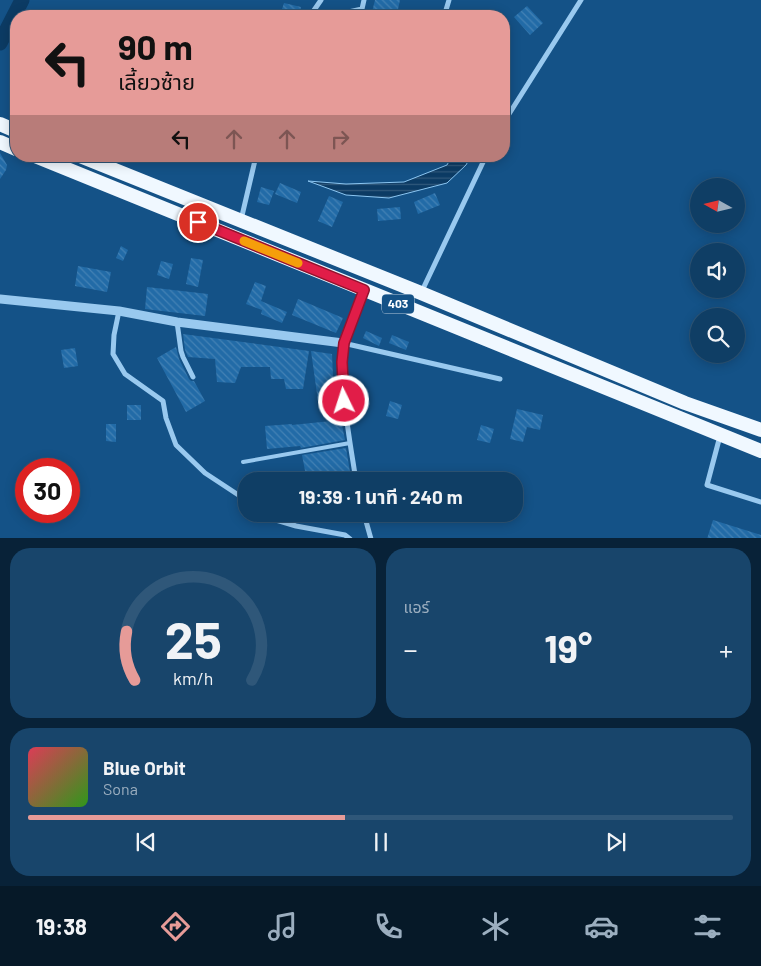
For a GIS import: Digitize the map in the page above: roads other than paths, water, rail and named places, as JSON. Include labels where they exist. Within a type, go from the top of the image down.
[{"type":"highway","name":"403","points":[[50,162],[761,450]]},
{"type":"highway","name":"403","points":[[106,162],[240,220],[685,403],[761,430]]},
{"type":"street","points":[[358,10],[362,9],[364,0]]},
{"type":"street","points":[[510,112],[581,0]]},
{"type":"street","points":[[240,220],[254,162]]},
{"type":"street","points":[[421,293],[483,162]]},
{"type":"street","points":[[355,472],[346,418],[342,362],[344,343],[364,290]]},
{"type":"street","points":[[0,298],[119,311],[177,322],[344,343],[500,379]]},
{"type":"street","points":[[119,311],[114,335],[113,354],[125,374],[163,401],[166,418],[176,445],[205,473],[238,495]]},
{"type":"street","points":[[177,322],[181,351],[194,377]]},
{"type":"street","points":[[720,435],[708,486],[761,502]]},
{"type":"street","points":[[283,522],[345,535],[350,538]]},
{"type":"street","points":[[366,522],[371,538]]},
{"type":"lane","points":[[243,462],[350,443]]},
{"type":"water","points":[[449,162],[468,162],[447,183],[389,198],[346,195],[308,181],[346,184],[404,182],[447,165]]},
{"type":"waterway","points":[[17,10],[22,0]]},
{"type":"waterway","points":[[0,43],[10,23]]}]
